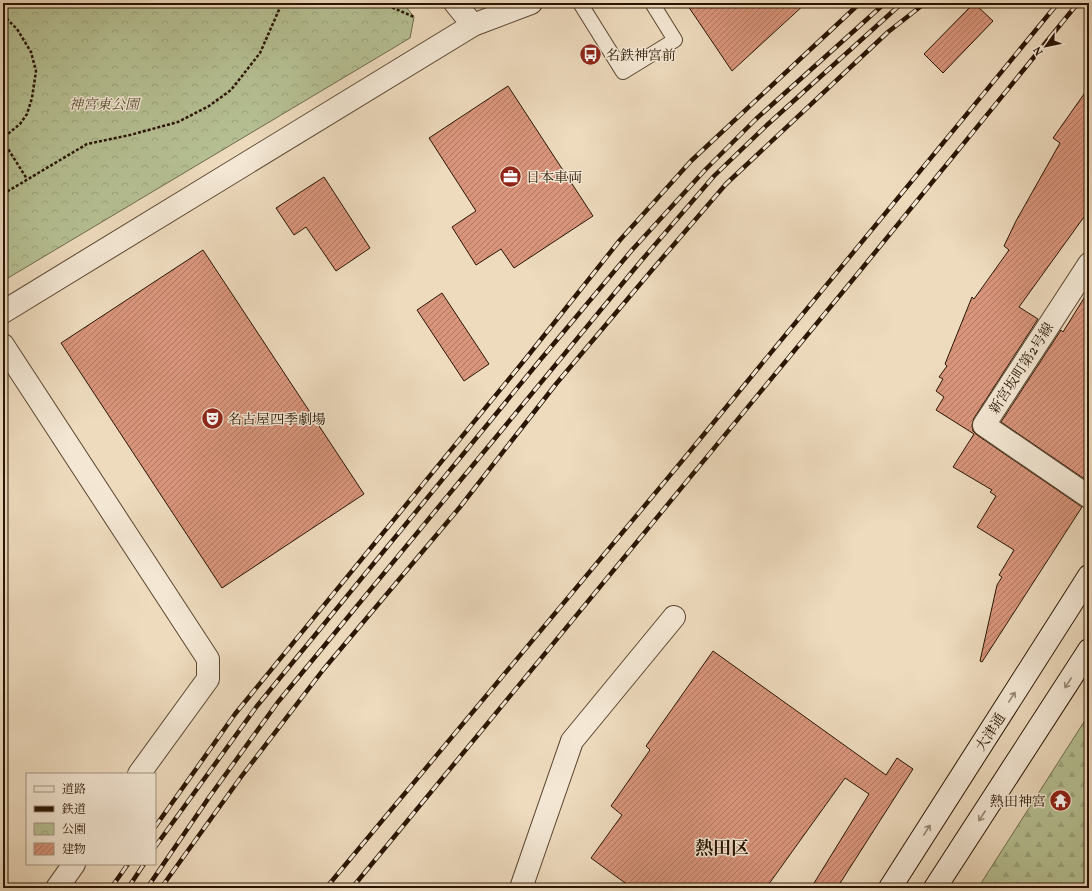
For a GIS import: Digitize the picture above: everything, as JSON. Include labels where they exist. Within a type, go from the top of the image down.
[{"type":"street","points":[[455,3],[473,25]]},
{"type":"street","points":[[3,312],[473,25],[531,3]]},
{"type":"street","name":"新宮坂町第2号線","points":[[1089,265],[984,425],[1089,496]]},
{"type":"street","points":[[3,345],[208,659],[208,679],[140,773]]},
{"type":"street","name":"大津通","points":[[890,888],[1089,576]]},
{"type":"street","points":[[521,888],[572,741],[674,617]]},
{"type":"street","points":[[935,888],[1089,650]]},
{"type":"street","points":[[57,888],[73,865]]},
{"type":"lane","points":[[580,3],[623,72],[675,40],[652,3]]},
{"type":"path","points":[[3,194],[87,144],[130,135],[178,122],[209,106],[231,90],[260,53],[282,3]]},
{"type":"path","points":[[378,3],[384,4],[414,17]]},
{"type":"path","points":[[3,15],[17,29],[31,52],[36,71],[32,98],[27,114],[20,124],[3,139],[27,179]]},
{"type":"green space","name":"神宮東公園","points":[[3,3],[403,3],[414,17],[410,38],[3,281]]},
{"type":"green space","name":"熱田神宮","points":[[1089,714],[1089,888],[978,888]]},
{"type":"building","points":[[686,3],[806,3],[732,71]]},
{"type":"building","points":[[974,3],[993,21],[943,73],[924,54]]},
{"type":"building","name":"日本車両","points":[[508,86],[593,216],[514,268],[501,249],[476,265],[452,227],[476,211],[429,138]]},
{"type":"building","points":[[1089,87],[1089,210],[1019,307],[1038,319],[974,418],[972,425],[973,431],[977,435],[1082,507],[982,662],[980,661],[997,585],[1002,577],[999,575],[1014,550],[977,527],[996,496],[990,492],[992,490],[953,467],[974,434],[936,410],[944,397],[936,391],[943,379],[939,377],[947,366],[945,364],[972,297],[974,299],[1009,250],[1004,246],[1016,221],[1060,143],[1053,138]]},
{"type":"building","points":[[324,177],[370,248],[336,271],[306,227],[294,235],[276,208]]},
{"type":"building","name":"名古屋四季劇場","points":[[203,250],[364,494],[222,588],[61,343]]},
{"type":"building","points":[[1089,290],[1089,482],[1001,422],[1061,330],[1063,332]]},
{"type":"building","points":[[442,293],[489,364],[464,381],[417,310]]},
{"type":"building","points":[[713,651],[886,775],[897,758],[913,769],[837,888],[811,888],[869,794],[845,778],[766,888],[632,888],[591,858],[622,815],[611,806],[650,750],[646,746]]},
{"type":"railway","points":[[156,826],[235,714],[527,357],[620,240],[691,161],[860,3]]},
{"type":"railway","points":[[156,846],[257,706],[632,250],[705,170],[756,119],[885,3]]},
{"type":"railway","points":[[147,888],[210,796],[278,702],[641,261],[714,176],[767,125],[902,3]]},
{"type":"railway","points":[[161,888],[241,777],[323,670],[460,507],[556,384],[726,184],[888,32],[925,3]]},
{"type":"railway","points":[[326,888],[682,461],[1058,3]]},
{"type":"railway","points":[[352,888],[855,277],[1078,3]]},
{"type":"railway","points":[[111,888],[127,865]]},
{"type":"railway","points":[[128,888],[143,865]]},
{"type":"place","name":"名鉄神宮前","points":[[591,55]]},
{"type":"place","name":"日本車両","points":[[511,177]]},
{"type":"place","name":"名古屋四季劇場","points":[[212,419]]},
{"type":"place","name":"熱田神宮","points":[[1061,801]]},
{"type":"district","name":"熱田区","points":[[722,848]]}]
